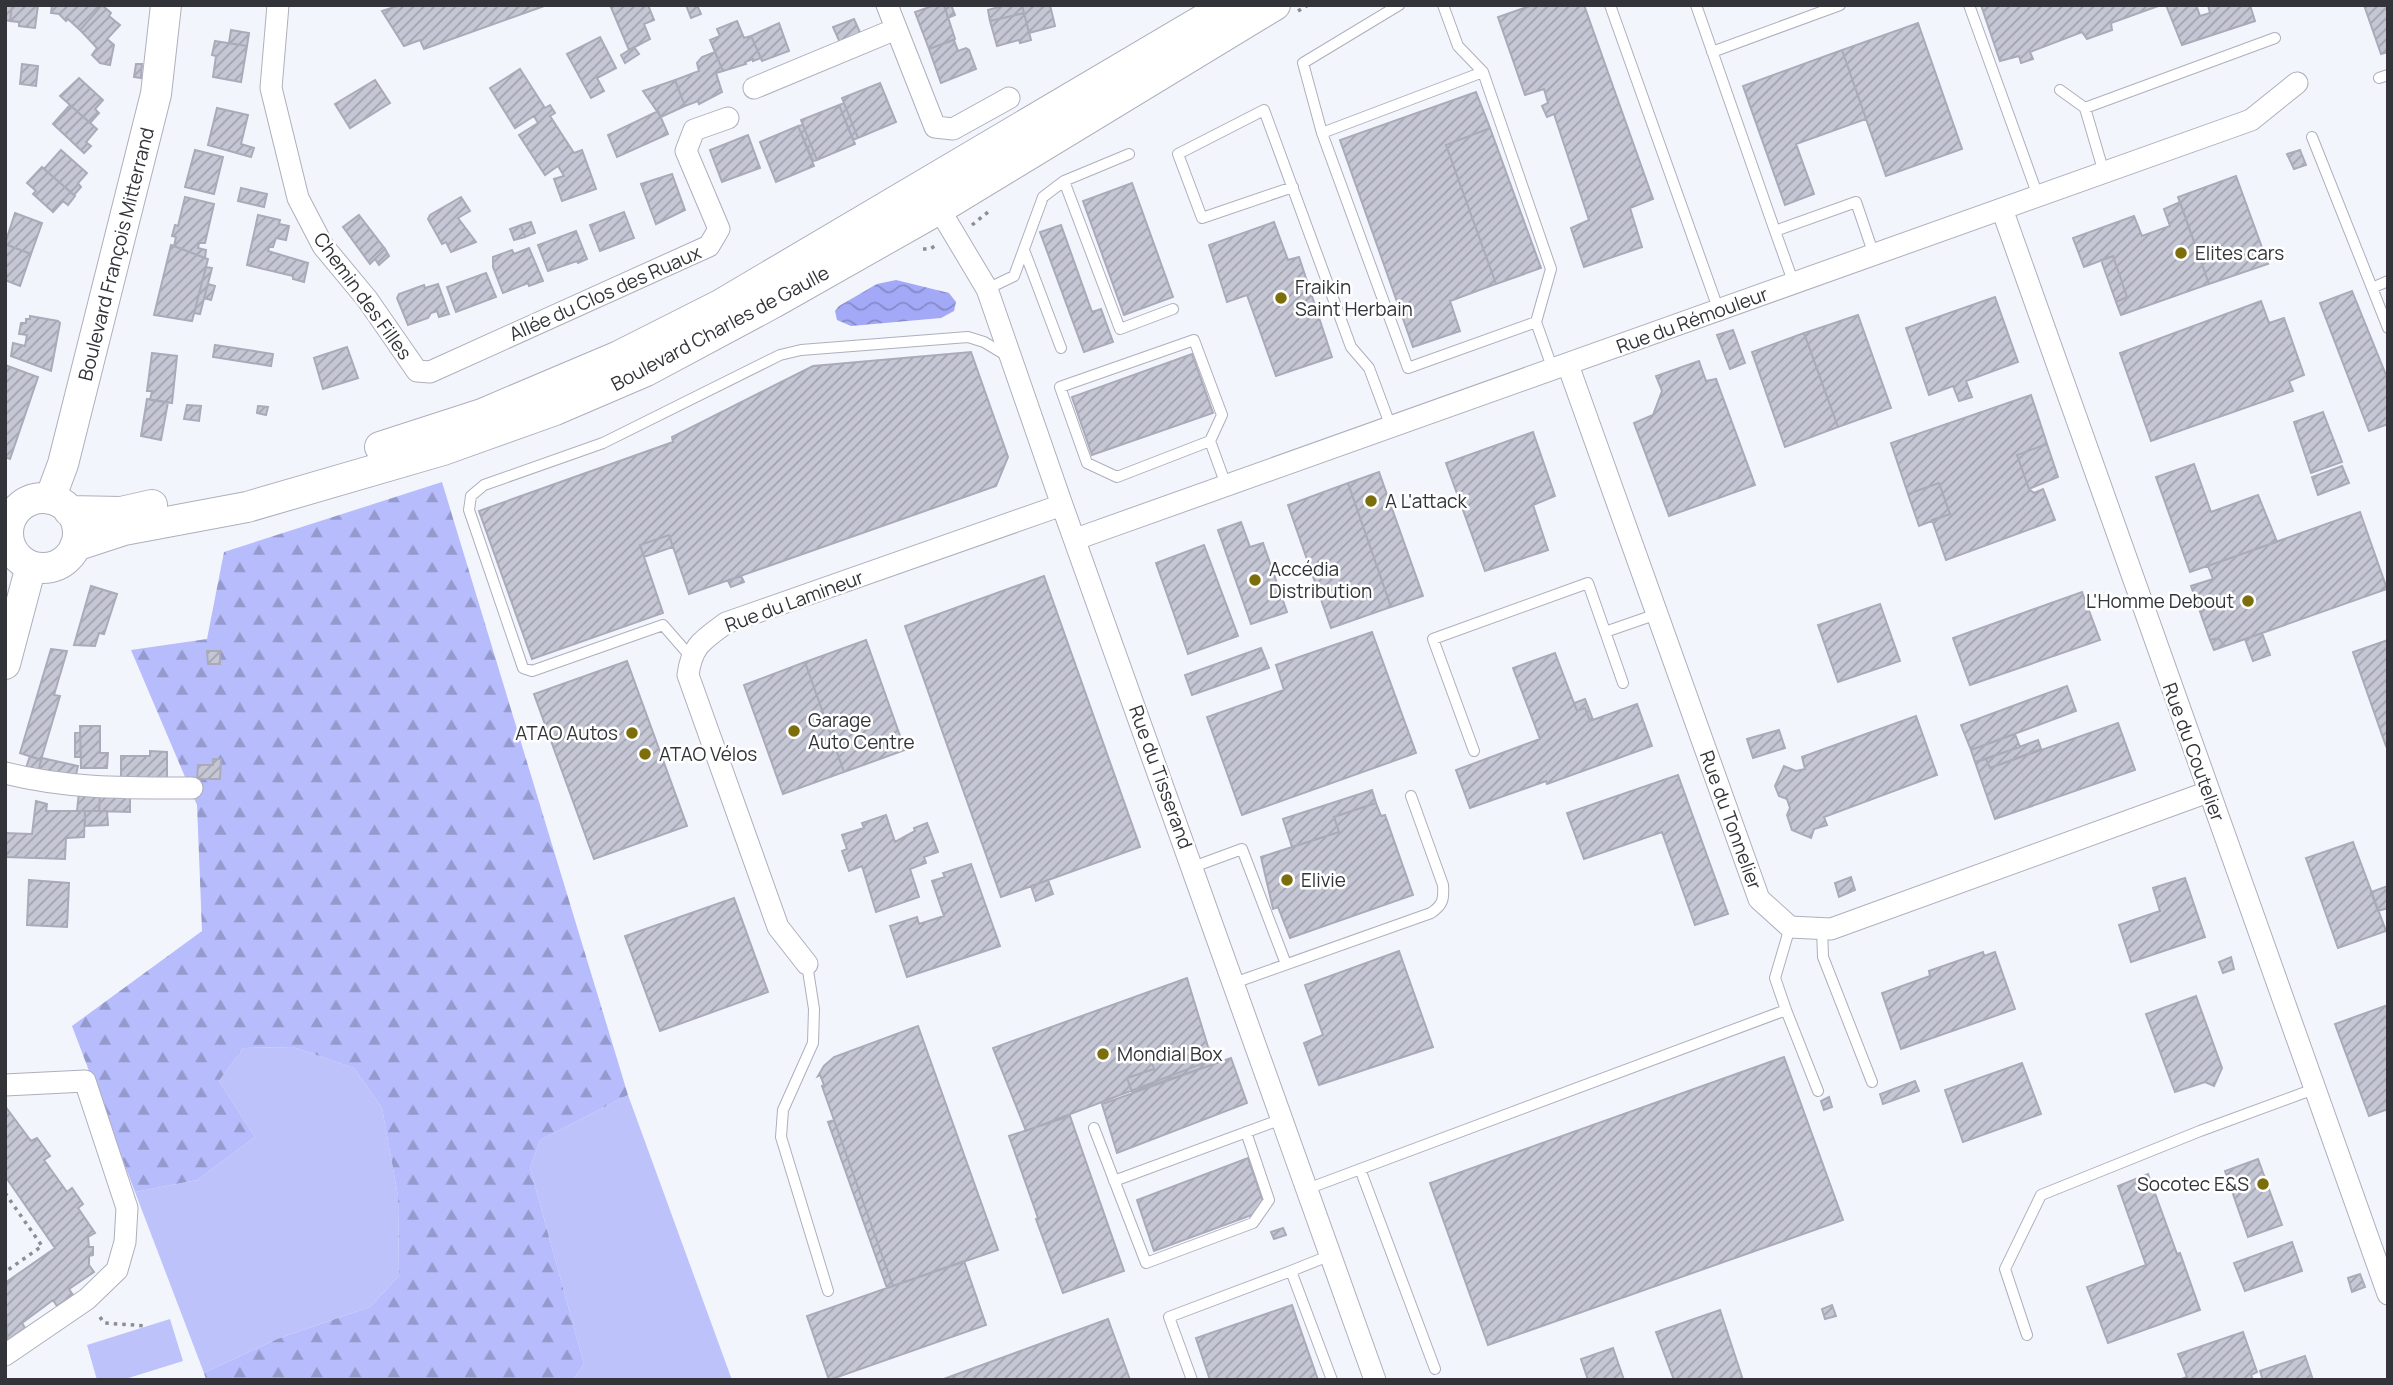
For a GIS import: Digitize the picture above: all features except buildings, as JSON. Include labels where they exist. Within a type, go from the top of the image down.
[{"type":"street","name":"Boulevard François Mitterrand","points":[[60,505],[63,464],[156,94],[166,5]]},
{"type":"street","name":"Chemin des Filles","points":[[278,5],[271,88],[298,198],[323,246],[367,299],[408,360],[417,371],[430,372]]},
{"type":"street","points":[[887,5],[935,127],[953,129],[1009,97]]},
{"type":"street","name":"Boulevard Charles de Gaulle","points":[[75,546],[124,530],[260,503],[443,450],[555,410],[646,371],[773,303],[1228,5]]},
{"type":"street","name":"Boulevard Charles de Gaulle","points":[[60,505],[121,512],[266,481],[416,437],[482,414],[619,356],[932,197],[1275,5]]},
{"type":"street","points":[[754,88],[896,29]]},
{"type":"street","name":"Rue du Rémouleur","points":[[1076,539],[2251,120],[2297,83]]},
{"type":"street","name":"Allée du Clos des Ruaux","points":[[430,372],[709,246],[719,229],[686,151],[694,130],[728,118]]},
{"type":"street","name":"Rue du Tisserand","points":[[932,197],[987,289],[1375,1380]]},
{"type":"street","name":"Rue du Coutelier","points":[[2002,209],[2388,1294]]},
{"type":"street","name":"Rue du Tonnelier","points":[[1561,367],[1657,614],[1759,899],[1790,927]]},
{"type":"street","points":[[5,664],[14,514],[30,501],[60,505],[77,528],[75,546],[62,562],[52,567],[13,550]]},
{"type":"street","name":"Rue du Lamineur","points":[[690,656],[698,643],[726,623],[1062,505]]},
{"type":"street","points":[[690,656],[688,675],[778,927],[807,964]]},
{"type":"street","points":[[5,773],[92,788],[192,788]]},
{"type":"street","points":[[1790,927],[1831,929],[2208,792]]},
{"type":"street","points":[[5,1085],[85,1081],[127,1208],[125,1242],[117,1270],[87,1298],[5,1355]]},
{"type":"lane","points":[[1399,5],[1303,63],[1322,133],[1408,368],[1536,322]]},
{"type":"lane","points":[[1443,5],[1458,46],[1483,72],[1551,269],[1536,322],[1561,367]]},
{"type":"lane","points":[[1610,5],[1719,311]]},
{"type":"lane","points":[[1696,5],[1794,284]]},
{"type":"lane","points":[[1712,52],[1840,5]]},
{"type":"lane","points":[[1969,5],[2038,196]]},
{"type":"lane","points":[[2085,108],[2275,38]]},
{"type":"lane","points":[[1322,133],[1483,72]]},
{"type":"lane","points":[[2060,90],[2085,108],[2104,173]]},
{"type":"lane","points":[[1293,187],[1202,218],[1178,154],[1264,110],[1293,187],[1351,346],[1369,368],[1391,427]]},
{"type":"lane","points":[[2312,136],[2388,328]]},
{"type":"lane","points":[[987,289],[1014,276],[1043,197],[1065,181],[1129,154]]},
{"type":"lane","points":[[1065,181],[1119,329],[1173,309]]},
{"type":"lane","points":[[1775,231],[1856,202],[1874,254]]},
{"type":"lane","points":[[1024,250],[1061,348]]},
{"type":"lane","points":[[2372,288],[2388,281]]},
{"type":"lane","points":[[690,656],[663,625],[532,671],[523,668],[469,510],[471,496],[484,485],[603,443],[780,355],[801,350],[968,337],[984,342],[1012,358]]},
{"type":"lane","points":[[1210,441],[1117,477],[1087,463],[1060,387],[1194,340],[1222,415],[1210,441],[1226,485]]},
{"type":"lane","points":[[1474,751],[1433,639],[1588,583],[1623,683]]},
{"type":"lane","points":[[1605,632],[1657,614]]},
{"type":"lane","points":[[1234,983],[1431,913],[1440,907],[1444,899],[1443,885],[1411,796]]},
{"type":"lane","points":[[1193,867],[1242,849],[1286,964]]},
{"type":"lane","points":[[1790,927],[1775,978],[1818,1091]]},
{"type":"lane","points":[[1822,928],[1823,957],[1871,1082]]},
{"type":"lane","points":[[807,964],[814,1019],[813,1043],[783,1110],[781,1137],[828,1291]]},
{"type":"lane","points":[[1307,1189],[1786,1010]]},
{"type":"lane","points":[[2027,1335],[2005,1269],[2041,1195],[2200,1131],[2314,1089]]},
{"type":"lane","points":[[1114,1181],[1282,1119]]},
{"type":"lane","points":[[1094,1128],[1146,1264],[1253,1223],[1269,1200],[1246,1132]]},
{"type":"lane","points":[[1360,1169],[1435,1369]]},
{"type":"lane","points":[[1192,1380],[1169,1317],[1331,1255]]},
{"type":"lane","points":[[1291,1271],[1332,1380]]},
{"type":"path","points":[[5,1193],[41,1246],[5,1272]]},
{"type":"path","points":[[87,1298],[104,1323],[147,1326]]},
{"type":"shaded area","points":[[293,1047],[354,1068],[382,1108],[398,1196],[399,1276],[370,1307],[277,1339],[204,1373],[135,1192],[197,1180],[255,1137],[219,1081],[243,1048]]},
{"type":"shaded area","points":[[628,1095],[732,1380],[573,1380],[584,1364],[530,1168],[540,1140]]},
{"type":"shaded area","points":[[170,1319],[183,1361],[122,1380],[97,1380],[87,1345]]},
{"type":"green space","points":[[442,482],[628,1095],[540,1140],[530,1168],[584,1364],[573,1380],[206,1380],[204,1373],[277,1339],[370,1307],[399,1276],[398,1196],[382,1108],[354,1068],[293,1047],[243,1048],[219,1081],[255,1137],[197,1180],[135,1192],[72,1026],[202,931],[197,805],[131,650],[207,639],[224,552]]},
{"type":"water","points":[[896,280],[949,293],[956,302],[954,311],[941,318],[851,326],[837,320],[835,311],[839,306],[877,284]]},
{"type":"place","name":"Elites cars","points":[[2181,253]]},
{"type":"place","name":"Fraikin Saint Herbain","points":[[1281,298]]},
{"type":"place","name":"A L'attack","points":[[1371,501]]},
{"type":"place","name":"Accédia Distribution","points":[[1255,580]]},
{"type":"place","name":"L'Homme Debout","points":[[2248,601]]},
{"type":"place","name":"Garage Auto Centre","points":[[794,731]]},
{"type":"place","name":"ATAO Autos","points":[[632,733]]},
{"type":"place","name":"ATAO Vélos","points":[[645,754]]},
{"type":"place","name":"Elivie","points":[[1287,880]]},
{"type":"place","name":"Mondial Box","points":[[1103,1054]]},
{"type":"place","name":"Socotec E&S","points":[[2263,1184]]}]
